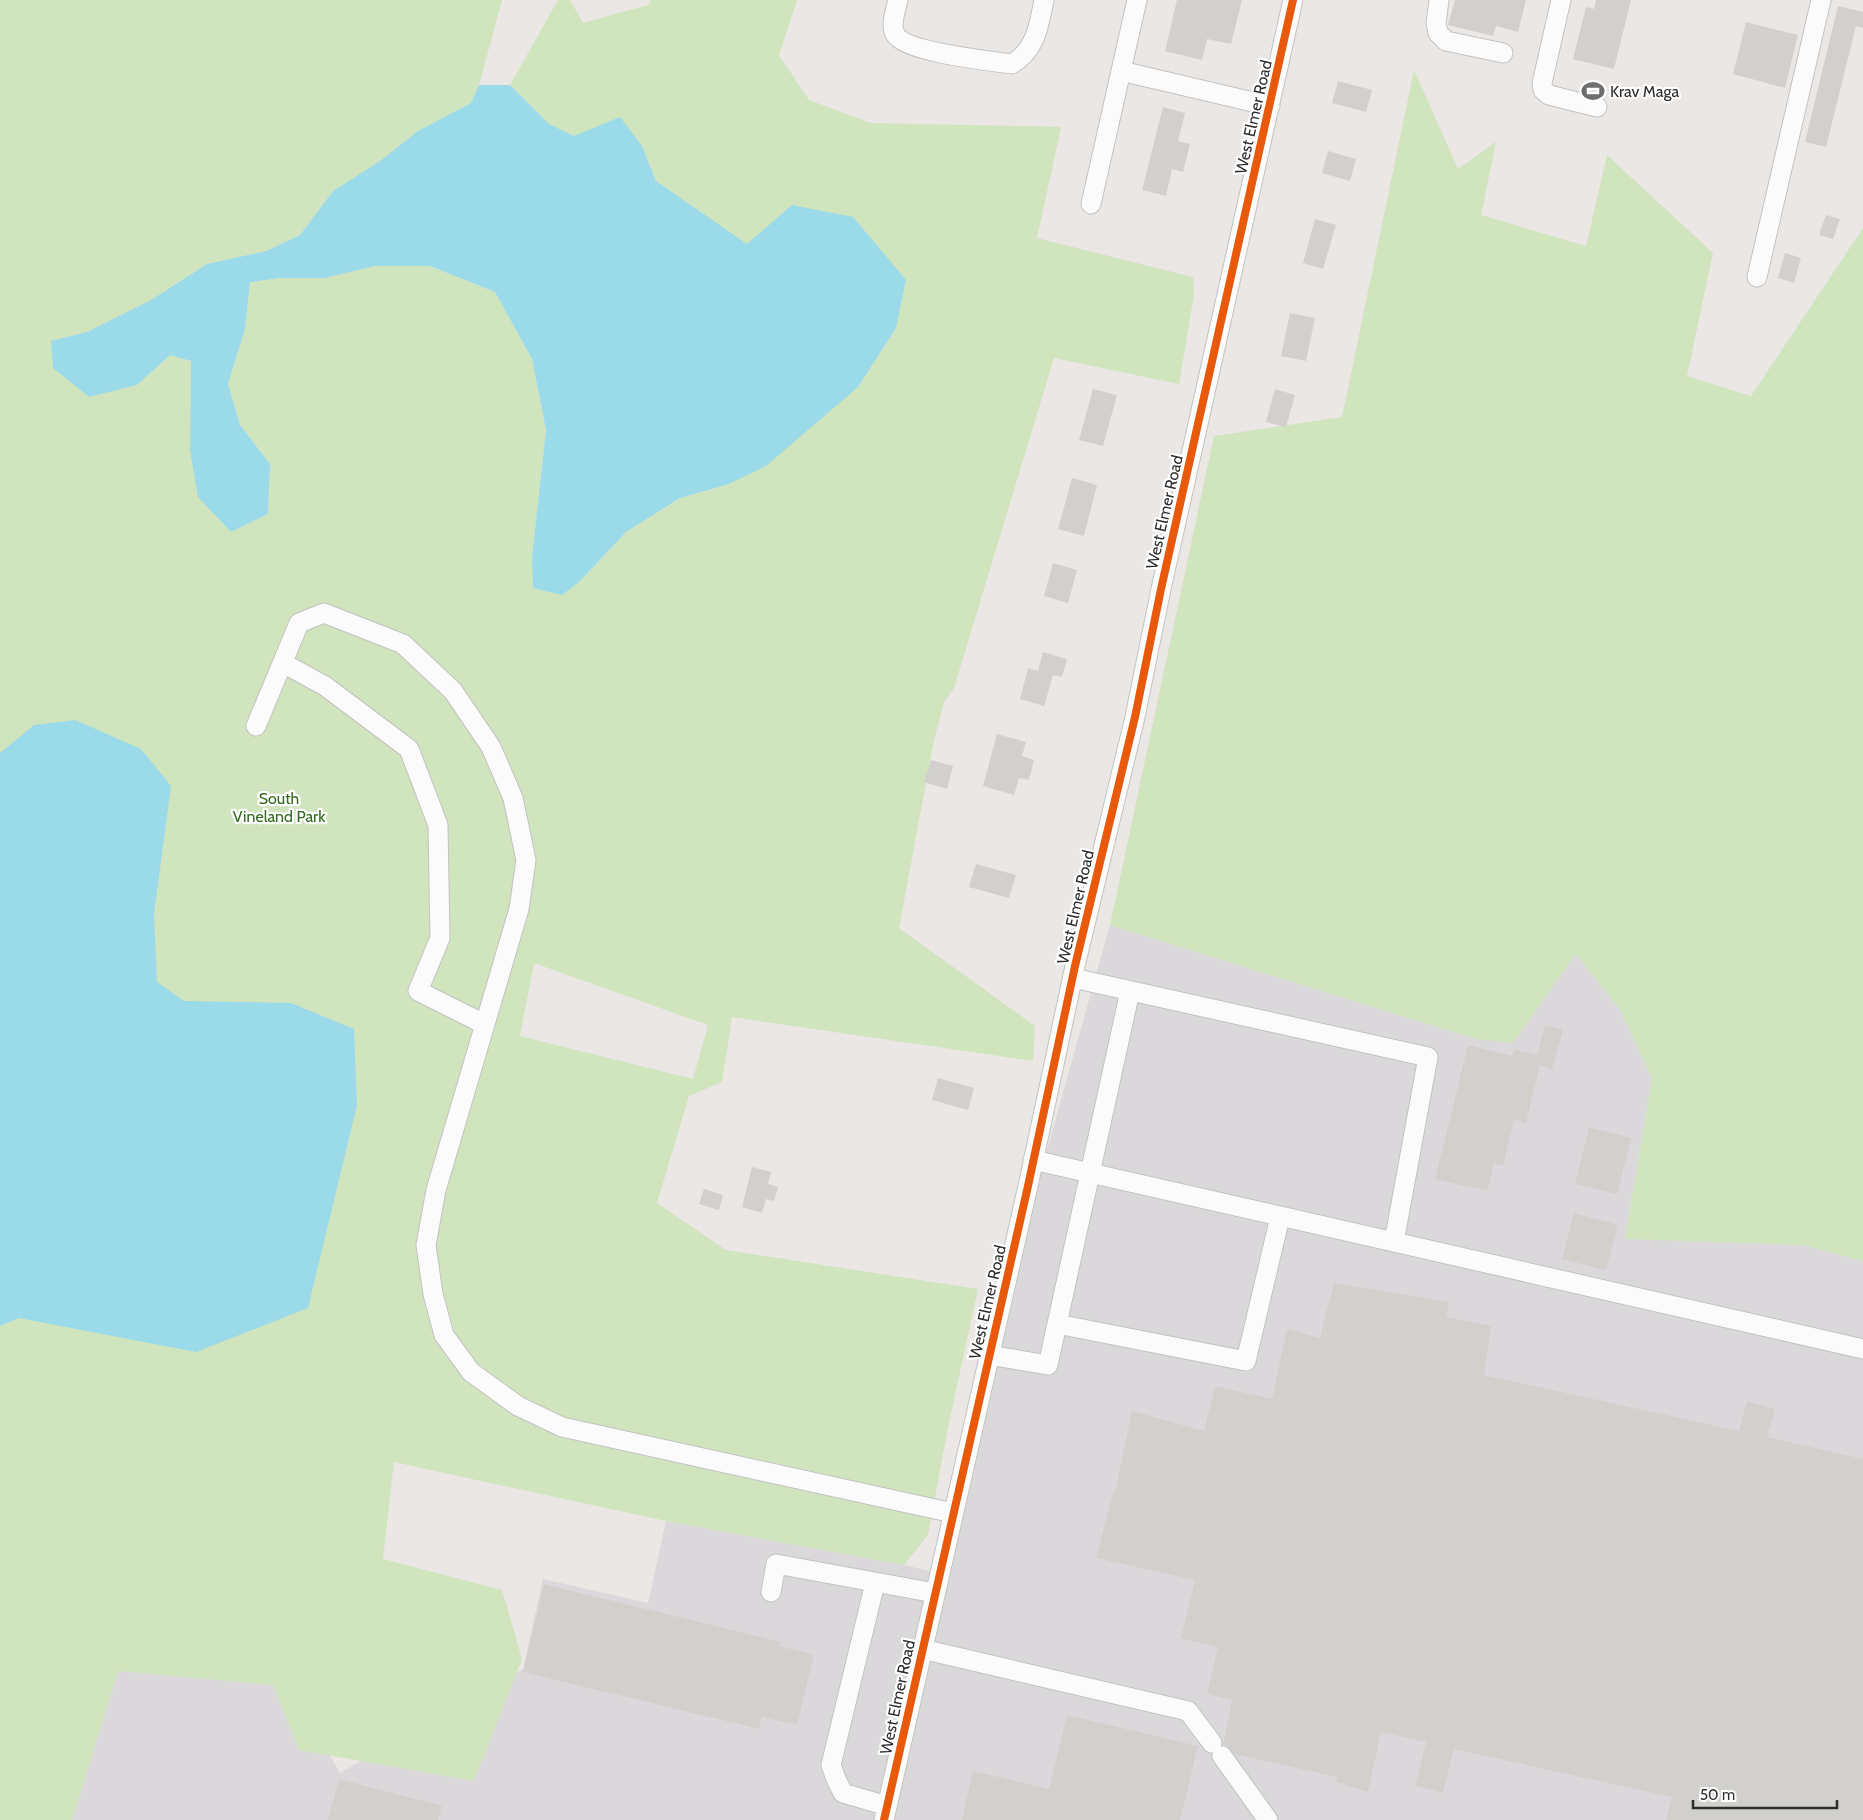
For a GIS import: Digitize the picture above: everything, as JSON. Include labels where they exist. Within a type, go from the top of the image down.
[{"type":"street","points":[[898,0],[893,23],[894,34],[902,42],[920,49],[1012,64],[1022,58],[1031,47],[1039,27],[1044,0]]},
{"type":"street","points":[[1091,204],[1137,0]]},
{"type":"street","name":"West Elmer Road","points":[[886,1813],[1034,1160],[1073,978],[1135,717],[1163,579],[1293,0]]},
{"type":"street","points":[[1439,0],[1436,23],[1438,33],[1446,41],[1503,53]]},
{"type":"street","points":[[1561,0],[1542,84],[1543,90],[1549,96],[1597,107]]},
{"type":"street","points":[[1757,277],[1821,0]]},
{"type":"street","points":[[1121,71],[1270,106]]},
{"type":"street","points":[[256,726],[299,623],[324,613],[403,644],[453,691],[491,747],[513,798],[526,860],[519,909],[436,1190],[426,1245],[433,1294],[444,1335],[471,1372],[518,1406],[562,1427],[953,1513]]},
{"type":"street","points":[[283,663],[325,686],[409,749],[438,825],[440,938],[418,991],[484,1024]]},
{"type":"street","points":[[1073,978],[1428,1057],[1394,1242]]},
{"type":"street","points":[[990,1355],[1048,1365],[1130,991]]},
{"type":"street","points":[[1034,1160],[1863,1349]]},
{"type":"street","points":[[1057,1324],[1246,1362],[1280,1216]]},
{"type":"street","points":[[770,1592],[776,1564],[935,1593]]},
{"type":"street","points":[[875,1582],[831,1765],[843,1793],[886,1813]]},
{"type":"street","points":[[922,1649],[1188,1711],[1268,1820]]},
{"type":"shaded area","points":[[1110,925],[1476,1039],[1576,953],[1621,1011],[1652,1079],[1625,1238],[1803,1245],[1863,1261],[1863,1820],[72,1820],[118,1671],[289,1686],[340,1773],[523,1669],[543,1579],[648,1603],[666,1521],[904,1565],[942,1574],[1007,1293]]},
{"type":"green space","name":"South Vineland Park","points":[[0,0],[502,0],[479,85],[471,103],[418,131],[380,161],[333,191],[300,235],[266,251],[207,264],[151,300],[87,332],[51,341],[137,385],[170,355],[191,361],[190,450],[231,532],[268,514],[270,464],[240,425],[228,384],[245,329],[250,282],[280,278],[325,278],[375,266],[430,266],[495,292],[532,359],[546,430],[532,557],[562,595],[579,582],[626,532],[680,498],[726,485],[858,387],[896,328],[906,280],[792,205],[747,245],[656,181],[642,146],[574,136],[549,124],[510,85],[558,0],[570,0],[583,23],[648,5],[651,0],[797,0],[779,55],[809,100],[871,123],[1061,127],[1037,238],[1193,277],[1194,294],[1179,384],[1054,358],[954,688],[944,702],[934,740],[899,928],[1035,1026],[1033,1061],[732,1017],[722,1082],[689,1096],[657,1203],[726,1250],[978,1289],[947,1432],[928,1535],[904,1565],[666,1521],[394,1462],[383,1559],[502,1590],[522,1659],[474,1781],[299,1750],[273,1685],[118,1671],[72,1820],[0,1820]],"holes":[[[534,963],[708,1025],[693,1079],[520,1036]]]},
{"type":"green space","points":[[1414,70],[1458,169],[1496,142],[1481,215],[1586,246],[1607,155],[1713,253],[1687,376],[1751,396],[1863,228],[1863,1261],[1803,1245],[1625,1239],[1652,1079],[1621,1011],[1576,954],[1513,1043],[1476,1039],[1110,925],[1214,436],[1342,417]]},
{"type":"water","points":[[479,85],[510,85],[549,124],[574,136],[620,117],[642,146],[656,181],[747,244],[792,205],[853,217],[906,280],[896,328],[858,387],[766,466],[726,485],[680,498],[626,532],[579,582],[562,595],[533,588],[532,557],[546,430],[532,359],[495,292],[430,266],[375,266],[325,278],[280,278],[250,282],[245,329],[228,384],[240,425],[270,464],[268,514],[231,532],[198,497],[190,450],[191,361],[170,355],[137,385],[89,397],[53,368],[51,341],[87,332],[151,300],[207,264],[266,251],[300,235],[333,191],[380,161],[418,131],[471,103]]},
{"type":"water","points":[[75,720],[141,749],[171,786],[154,914],[157,982],[184,1001],[291,1003],[354,1029],[357,1105],[308,1308],[196,1352],[19,1318],[0,1326],[0,753],[34,725]]},
{"type":"building","points":[[1177,0],[1242,0],[1231,44],[1207,39],[1202,60],[1165,51]]},
{"type":"building","points":[[1455,0],[1526,0],[1518,32],[1496,26],[1493,36],[1448,25]]},
{"type":"building","points":[[1596,0],[1631,0],[1614,69],[1573,59],[1586,7],[1594,9]]},
{"type":"building","points":[[1838,6],[1863,12],[1863,28],[1856,26],[1826,147],[1805,142]]},
{"type":"building","points":[[1746,22],[1798,35],[1785,88],[1733,74]]},
{"type":"building","points":[[1338,81],[1372,90],[1366,112],[1332,103]]},
{"type":"building","points":[[1163,107],[1185,113],[1178,141],[1190,144],[1183,172],[1172,169],[1166,196],[1142,190]]},
{"type":"building","points":[[1328,151],[1356,159],[1350,181],[1322,173]]},
{"type":"building","points":[[1826,215],[1840,219],[1833,239],[1819,235]]},
{"type":"building","points":[[1315,219],[1336,225],[1323,269],[1303,263]]},
{"type":"building","points":[[1785,253],[1801,258],[1794,283],[1778,278]]},
{"type":"building","points":[[1290,313],[1315,318],[1306,361],[1281,356]]},
{"type":"building","points":[[1093,389],[1117,395],[1103,446],[1079,440]]},
{"type":"building","points":[[1275,389],[1295,395],[1286,427],[1266,422]]},
{"type":"building","points":[[1072,478],[1097,485],[1084,536],[1058,529]]},
{"type":"building","points":[[1053,563],[1077,570],[1068,603],[1044,596]]},
{"type":"building","points":[[1043,652],[1067,659],[1062,677],[1053,675],[1044,706],[1020,699],[1028,668],[1038,671]]},
{"type":"building","points":[[997,734],[1026,742],[1022,756],[1034,760],[1029,780],[1019,778],[1014,795],[983,786]]},
{"type":"building","points":[[931,760],[953,766],[947,789],[924,782]]},
{"type":"building","points":[[976,864],[1016,875],[1009,898],[969,887]]},
{"type":"building","points":[[1545,1025],[1563,1030],[1552,1069],[1540,1065],[1526,1123],[1514,1120],[1503,1166],[1494,1163],[1487,1191],[1435,1179],[1468,1045],[1512,1056],[1514,1049],[1537,1055]]},
{"type":"building","points":[[938,1078],[974,1088],[968,1110],[932,1100]]},
{"type":"building","points":[[1589,1127],[1631,1138],[1617,1194],[1575,1184]]},
{"type":"building","points":[[752,1167],[771,1172],[768,1184],[778,1187],[774,1201],[766,1199],[762,1213],[742,1207]]},
{"type":"building","points":[[704,1189],[723,1195],[719,1210],[699,1204]]},
{"type":"building","points":[[1574,1213],[1618,1225],[1606,1270],[1562,1259]]},
{"type":"building","points":[[1334,1283],[1449,1302],[1446,1317],[1491,1326],[1484,1375],[1739,1431],[1747,1401],[1775,1409],[1767,1437],[1863,1459],[1863,1820],[1666,1820],[1672,1797],[1454,1749],[1443,1793],[1415,1786],[1426,1742],[1381,1732],[1368,1792],[1336,1782],[1337,1777],[1234,1754],[1227,1746],[1223,1745],[1232,1700],[1207,1694],[1218,1647],[1181,1638],[1195,1580],[1096,1558],[1113,1493],[1115,1493],[1132,1411],[1204,1431],[1215,1386],[1272,1399],[1287,1329],[1320,1338]]},
{"type":"building","points":[[544,1584],[780,1642],[779,1646],[814,1655],[797,1725],[762,1717],[759,1729],[523,1672]]},
{"type":"building","points":[[1067,1715],[1198,1746],[1180,1820],[962,1820],[973,1771],[1049,1789]]},
{"type":"building","points":[[339,1779],[442,1806],[438,1820],[328,1820]]},
{"type":"cycle path","points":[[884,1820],[1028,1186],[1075,966],[1135,717],[1161,589],[1293,0]]},
{"type":"place","name":"Krav Maga","points":[[1593,91]]}]
